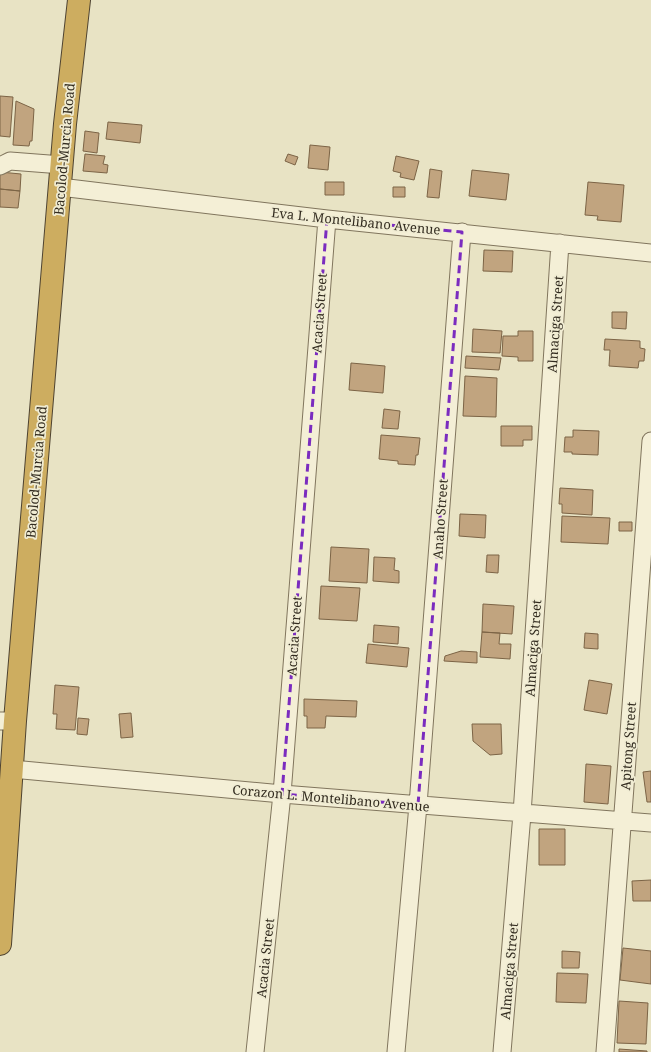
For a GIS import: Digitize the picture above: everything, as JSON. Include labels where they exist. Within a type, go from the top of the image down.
[{"type":"highway","name":"Bacolod-Murcia Road","points":[[0,944],[12,769],[8,721],[79,0]]},
{"type":"street","points":[[0,166],[10,161],[62,165]]},
{"type":"street","name":"Eva L. Montelibano Avenue","points":[[60,187],[326,219],[462,232],[651,253]]},
{"type":"street","name":"Acacia Street","points":[[255,1052],[282,794],[326,219]]},
{"type":"street","name":"Anaho Street","points":[[396,1052],[418,805],[462,232]]},
{"type":"street","name":"Almaciga Street","points":[[502,1052],[522,814],[560,243]]},
{"type":"street","name":"Apitong Street","points":[[605,1052],[651,441]]},
{"type":"street","name":"Corazon L. Montelibano Avenue","points":[[12,769],[282,794],[622,822],[651,823]]},
{"type":"highlighted area","points":[[327,219],[462,232],[418,805],[282,794]]},
{"type":"building","points":[[0,96],[13,97],[10,137],[0,136]]},
{"type":"building","points":[[16,101],[34,109],[32,141],[30,141],[29,146],[13,145]]},
{"type":"building","points":[[108,122],[142,125],[140,143],[106,139]]},
{"type":"building","points":[[85,131],[99,133],[97,153],[83,151]]},
{"type":"building","points":[[310,145],[330,147],[328,170],[308,168]]},
{"type":"building","points":[[85,154],[105,156],[103,164],[108,165],[107,173],[83,171]]},
{"type":"building","points":[[288,154],[298,157],[295,165],[285,161]]},
{"type":"building","points":[[396,156],[419,161],[414,180],[400,177],[401,173],[393,171]]},
{"type":"building","points":[[430,169],[442,171],[439,198],[427,197]]},
{"type":"building","points":[[472,170],[509,174],[506,200],[469,196]]},
{"type":"building","points":[[0,172],[21,174],[20,191],[0,189]]},
{"type":"building","points":[[325,182],[344,182],[344,195],[325,195]]},
{"type":"building","points":[[588,182],[624,185],[621,222],[597,220],[598,216],[585,215]]},
{"type":"building","points":[[393,187],[405,187],[405,197],[393,197]]},
{"type":"building","points":[[0,189],[20,191],[18,208],[0,207]]},
{"type":"building","points":[[484,250],[513,251],[512,272],[483,271]]},
{"type":"building","points":[[612,312],[627,312],[626,329],[612,328]]},
{"type":"building","points":[[473,329],[502,331],[500,353],[472,352]]},
{"type":"building","points":[[518,331],[533,331],[533,361],[518,361],[518,357],[502,356],[503,336],[518,336]]},
{"type":"building","points":[[605,339],[640,341],[640,348],[645,349],[644,361],[639,361],[638,368],[609,366],[610,350],[604,350]]},
{"type":"building","points":[[466,356],[501,358],[499,370],[465,368]]},
{"type":"building","points":[[351,363],[385,366],[383,393],[349,390]]},
{"type":"building","points":[[465,376],[497,378],[496,417],[463,416]]},
{"type":"building","points":[[384,409],[400,411],[398,429],[382,428]]},
{"type":"building","points":[[501,426],[532,426],[532,440],[523,440],[523,446],[501,446]]},
{"type":"building","points":[[573,430],[599,431],[598,455],[572,454],[572,452],[564,452],[565,437],[573,437]]},
{"type":"building","points":[[381,435],[420,438],[415,465],[398,464],[398,461],[379,459]]},
{"type":"building","points":[[560,488],[593,490],[592,515],[562,513],[562,504],[559,504]]},
{"type":"building","points":[[460,514],[486,515],[485,538],[459,536]]},
{"type":"building","points":[[562,516],[610,518],[608,544],[561,542]]},
{"type":"building","points":[[619,522],[632,522],[632,531],[619,531]]},
{"type":"building","points":[[331,547],[369,549],[367,583],[329,581]]},
{"type":"building","points":[[487,555],[499,555],[498,573],[486,572]]},
{"type":"building","points":[[374,557],[395,558],[394,570],[399,571],[399,583],[373,581]]},
{"type":"building","points":[[321,586],[360,588],[357,621],[319,619]]},
{"type":"building","points":[[483,604],[514,606],[512,634],[482,632]]},
{"type":"building","points":[[374,625],[399,627],[398,644],[373,642]]},
{"type":"building","points":[[482,632],[500,633],[499,644],[511,644],[510,659],[480,657]]},
{"type":"building","points":[[585,633],[598,634],[598,649],[584,648]]},
{"type":"building","points":[[368,644],[409,648],[407,667],[366,663]]},
{"type":"building","points":[[461,651],[477,652],[477,663],[444,661],[445,656]]},
{"type":"building","points":[[589,680],[612,684],[607,714],[584,710]]},
{"type":"building","points":[[55,685],[79,687],[75,730],[56,729],[57,714],[53,714]]},
{"type":"building","points":[[304,699],[357,701],[356,717],[326,716],[325,728],[307,728],[307,716],[304,716]]},
{"type":"building","points":[[131,713],[133,737],[121,738],[119,714]]},
{"type":"building","points":[[78,718],[89,719],[87,735],[77,734]]},
{"type":"building","points":[[472,724],[501,724],[502,754],[490,755],[473,741]]},
{"type":"building","points":[[586,764],[611,766],[608,804],[584,802]]},
{"type":"building","points":[[651,771],[651,802],[647,802],[643,772]]},
{"type":"building","points":[[539,829],[565,829],[565,865],[539,865]]},
{"type":"building","points":[[651,880],[651,901],[633,901],[632,881]]},
{"type":"building","points":[[623,948],[651,951],[651,984],[620,980]]},
{"type":"building","points":[[562,951],[580,952],[579,968],[562,968]]},
{"type":"building","points":[[557,973],[588,974],[586,1003],[556,1002]]},
{"type":"building","points":[[619,1001],[648,1003],[646,1044],[617,1043]]},
{"type":"building","points":[[619,1049],[647,1051],[647,1052],[619,1052]]}]
